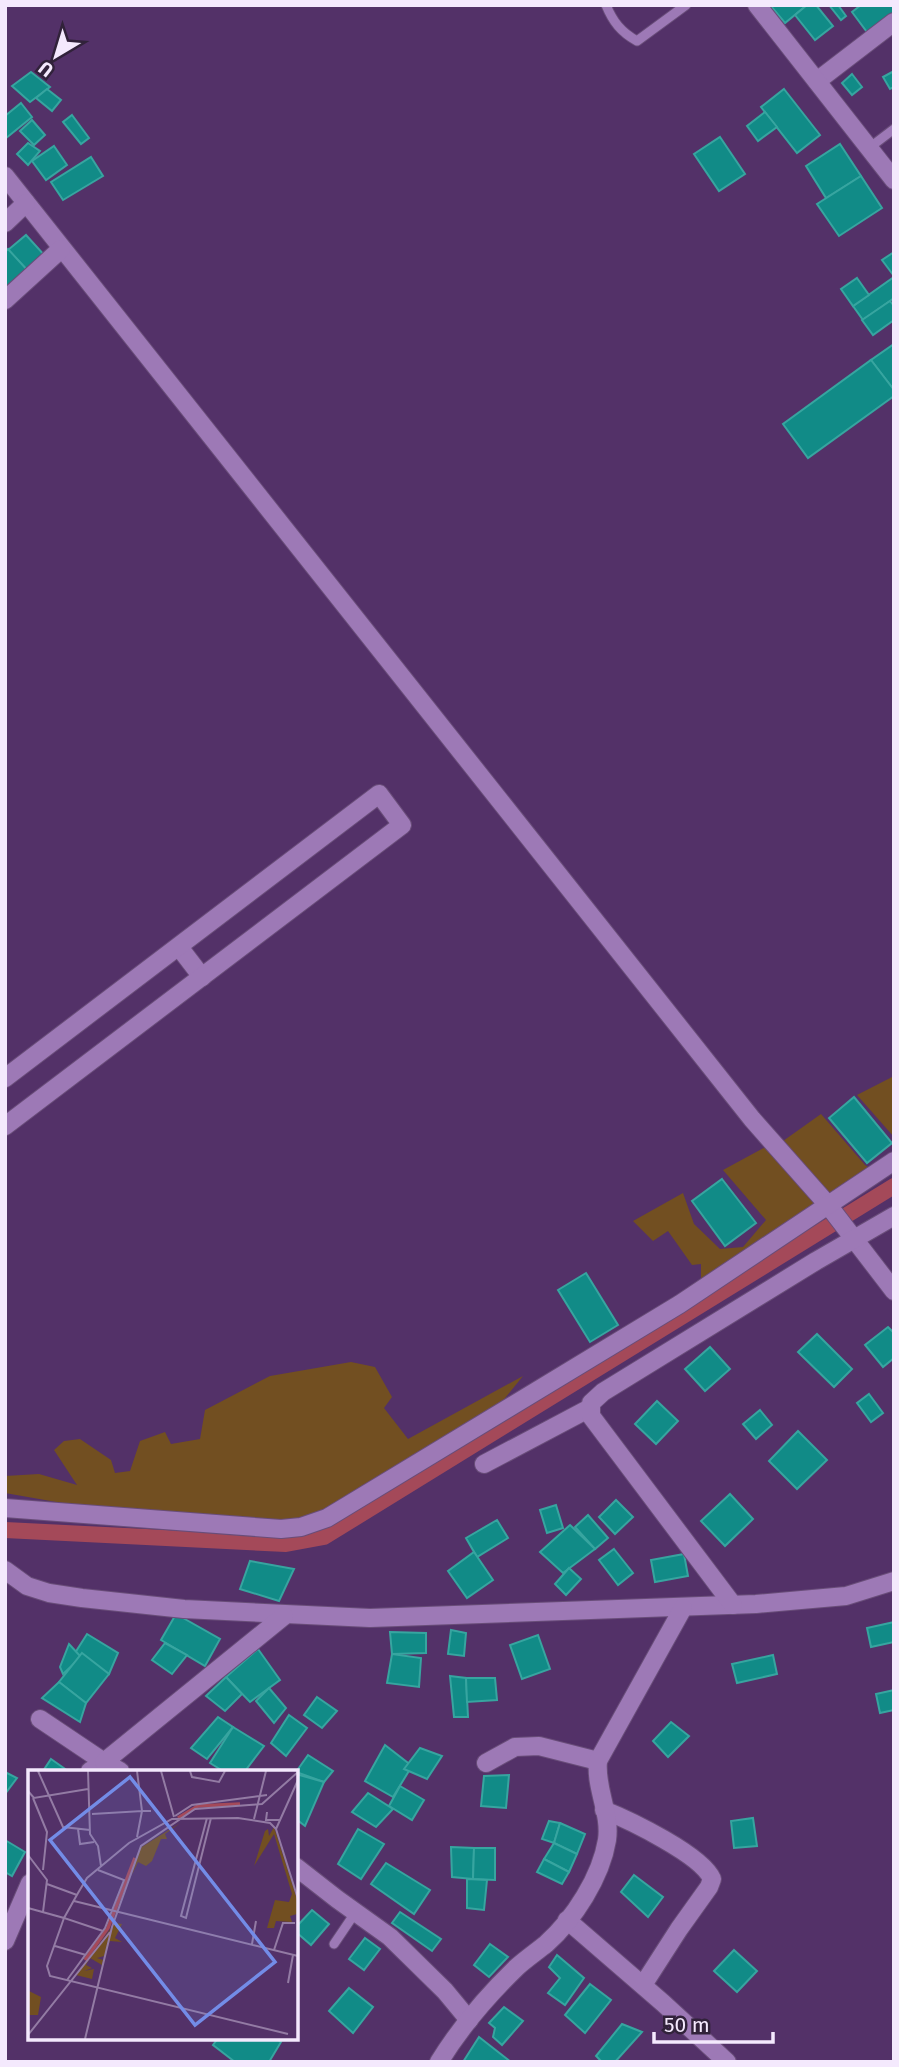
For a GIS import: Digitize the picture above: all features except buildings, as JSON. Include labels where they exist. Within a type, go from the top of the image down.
[{"type":"street","points":[[757,5],[894,180]]},
{"type":"street","points":[[817,81],[894,22]]},
{"type":"street","points":[[5,176],[752,1119],[831,1209],[894,1291]]},
{"type":"street","points":[[5,223],[26,203]]},
{"type":"street","points":[[5,300],[61,249]]},
{"type":"street","points":[[5,1079],[379,794],[402,825],[5,1126]]},
{"type":"street","points":[[179,947],[202,977]]},
{"type":"street","points":[[5,1508],[281,1529],[301,1527],[327,1518],[831,1209],[894,1161]]},
{"type":"street","points":[[733,1605],[591,1416],[591,1403],[603,1392],[852,1237],[894,1216]]},
{"type":"street","points":[[484,1464],[590,1408]]},
{"type":"street","points":[[5,1570],[27,1586],[49,1593],[184,1609],[370,1619],[683,1608],[846,1597],[894,1581]]},
{"type":"street","points":[[439,2062],[469,2020],[517,1967],[568,1920],[589,1887],[602,1857],[608,1825],[598,1786],[598,1761],[683,1608]]},
{"type":"street","points":[[40,1719],[105,1768],[284,1616]]},
{"type":"street","points":[[486,1763],[515,1748],[540,1746],[598,1761]]},
{"type":"street","points":[[604,1810],[650,1831],[703,1867],[712,1879],[709,1888],[643,1985]]},
{"type":"street","points":[[298,1869],[390,1937],[419,1963],[469,2020]]},
{"type":"street","points":[[5,1941],[28,1888]]},
{"type":"street","points":[[568,1920],[727,2062]]},
{"type":"lane","points":[[606,5],[614,22],[624,34],[637,41],[686,5]]},
{"type":"lane","points":[[869,148],[894,129]]},
{"type":"lane","points":[[334,1944],[355,1913]]},
{"type":"shaded area","points":[[894,1076],[894,1137],[857,1095]]},
{"type":"shaded area","points":[[821,1114],[865,1165],[873,1170],[701,1282],[701,1264],[692,1265],[668,1231],[653,1241],[633,1221],[683,1193],[694,1224],[720,1249],[743,1247],[766,1220],[723,1170],[773,1143],[776,1146]]},
{"type":"shaded area","points":[[351,1362],[375,1367],[392,1397],[384,1408],[408,1439],[523,1376],[488,1419],[317,1522],[283,1526],[102,1510],[5,1493],[5,1476],[39,1474],[77,1485],[54,1450],[64,1441],[80,1439],[111,1460],[115,1473],[130,1471],[140,1441],[165,1432],[171,1444],[200,1439],[205,1410],[270,1376]]},
{"type":"waterway","points":[[5,1530],[286,1544],[324,1537],[894,1186]]}]
